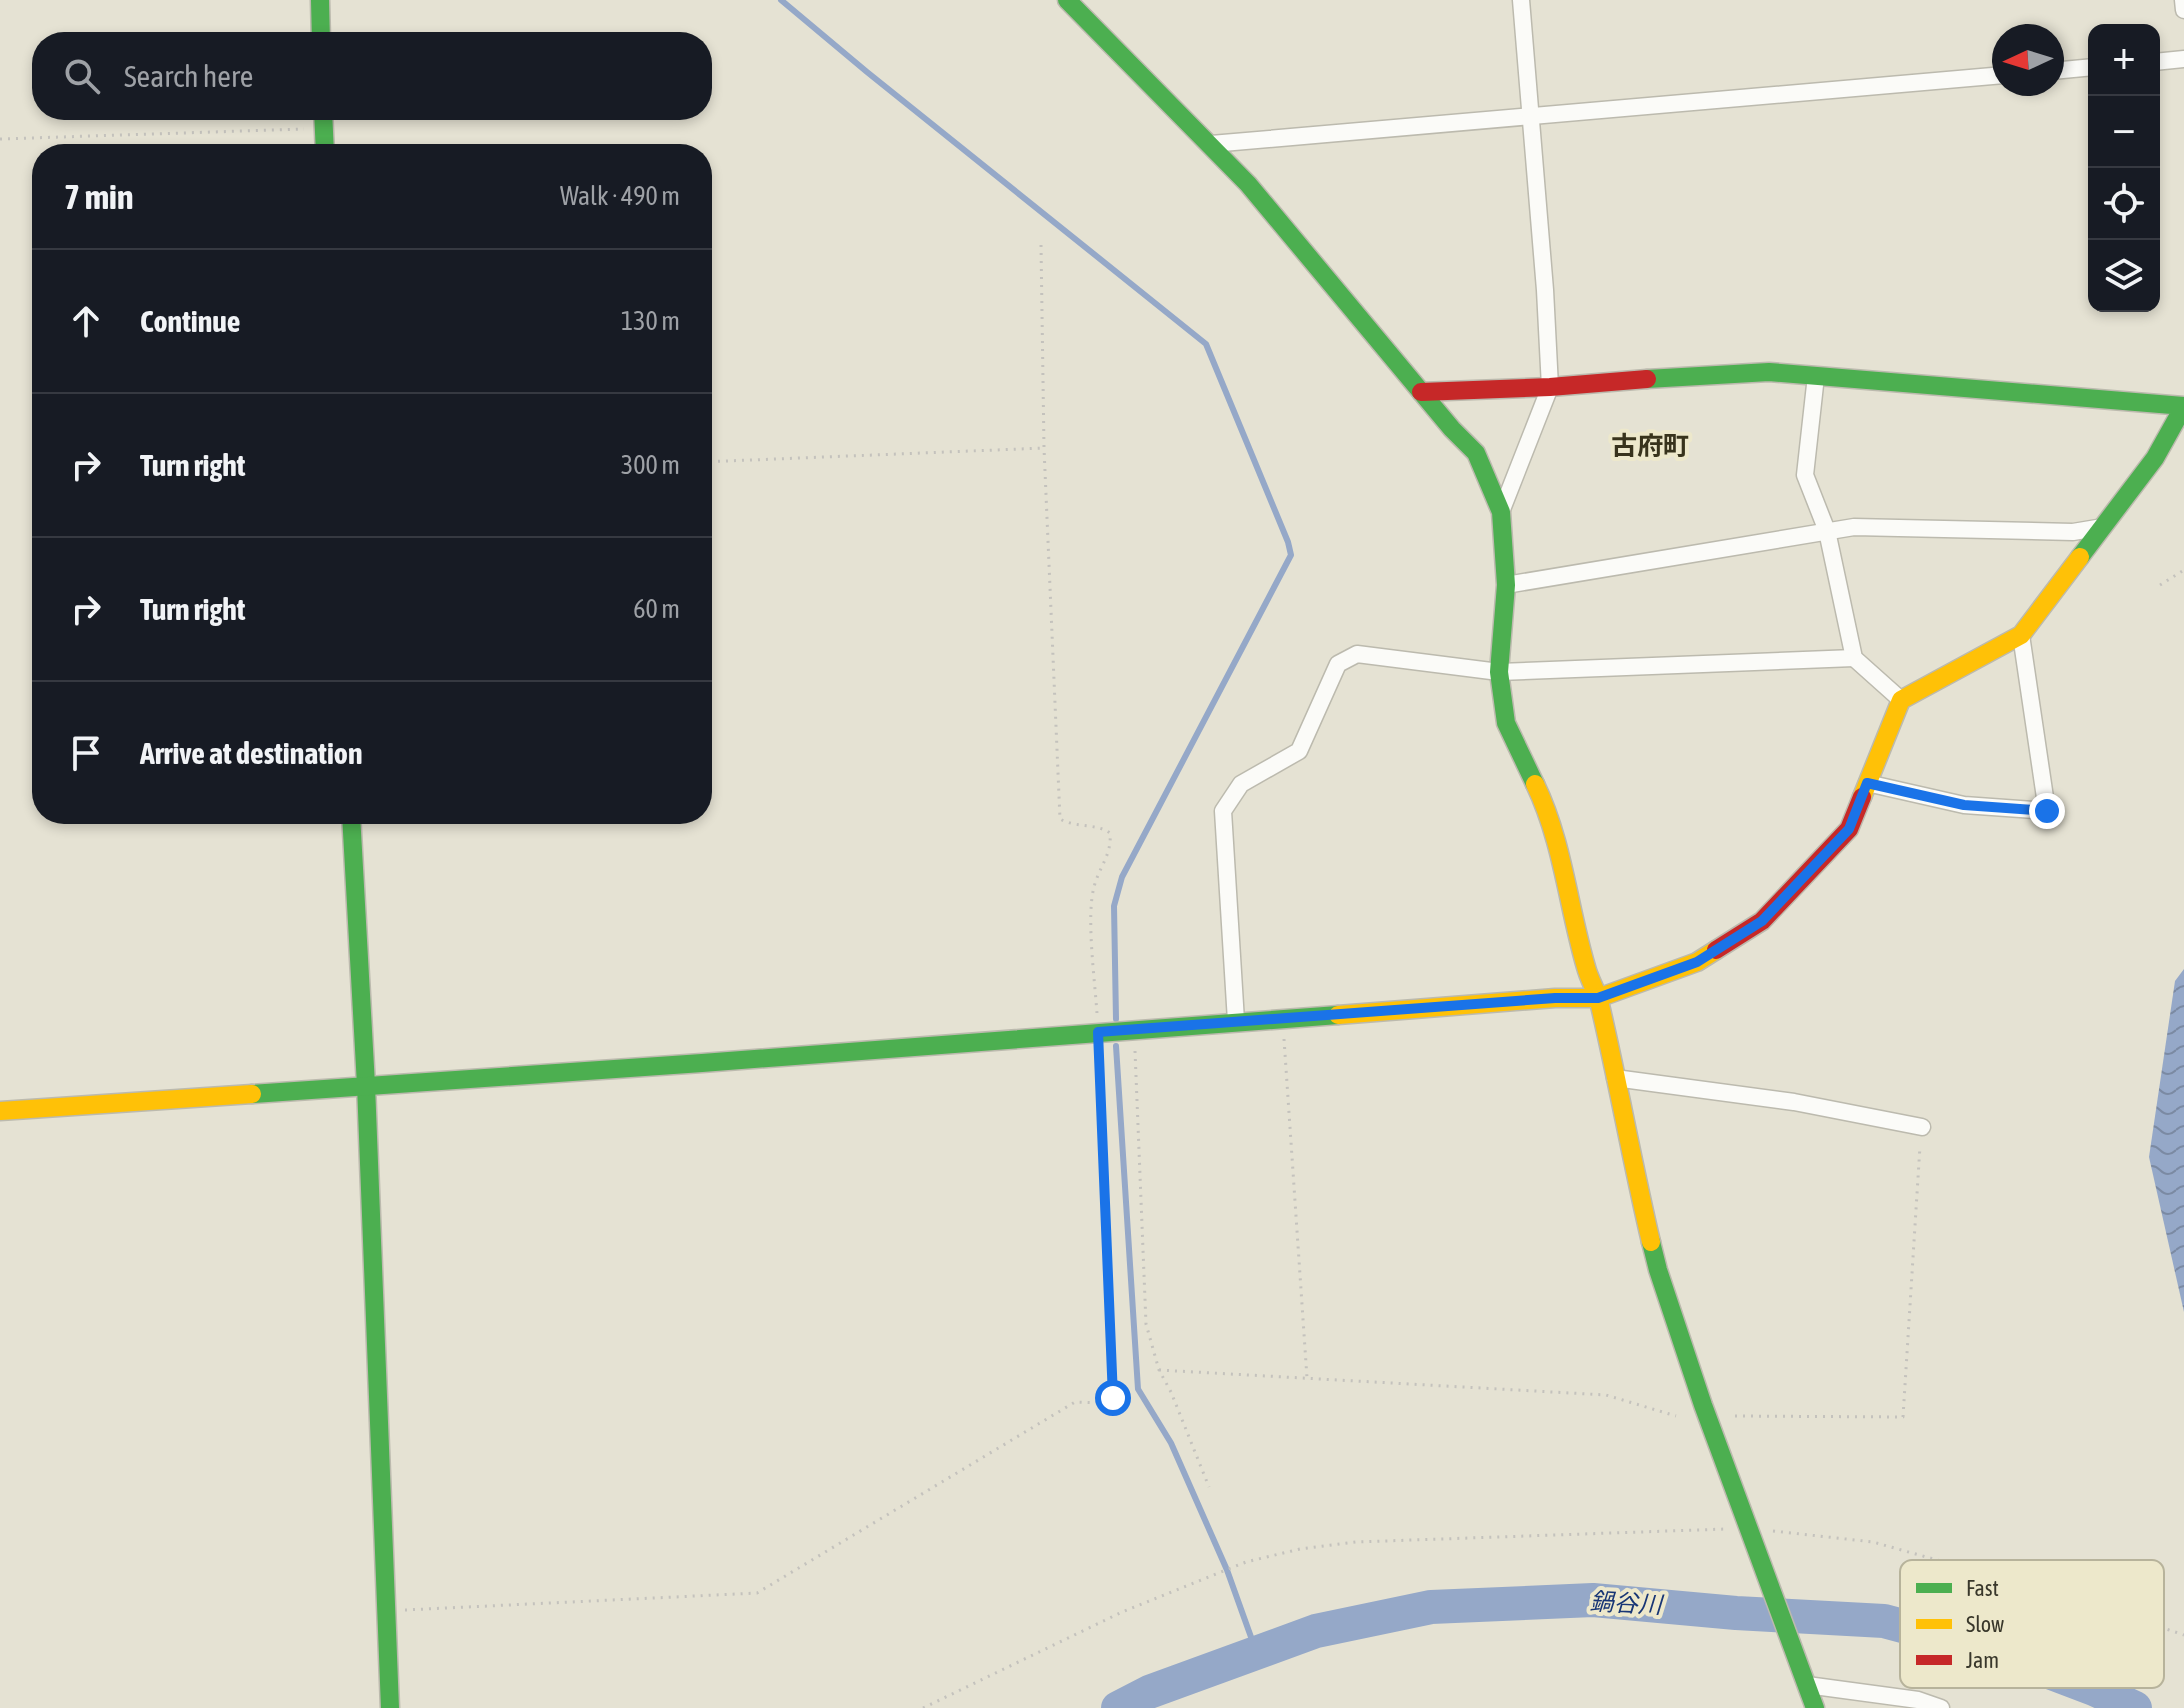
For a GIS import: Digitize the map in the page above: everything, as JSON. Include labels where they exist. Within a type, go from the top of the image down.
[{"type":"street","points":[[320,0],[321,32]]},
{"type":"street","points":[[1067,0],[1248,184],[1421,392],[1476,453],[1501,512],[1506,585],[1499,672],[1506,723],[1544,803],[1562,861],[1586,968],[1598,998],[1658,1270],[1815,1708]]},
{"type":"street","points":[[1501,512],[1550,387],[1521,0]]},
{"type":"street","points":[[2183,0],[2184,10]]},
{"type":"street","points":[[2160,61],[2184,59]]},
{"type":"street","points":[[2064,70],[2088,68]]},
{"type":"street","points":[[1211,144],[1992,76]]},
{"type":"street","points":[[324,120],[325,144]]},
{"type":"street","points":[[0,1111],[702,1063],[1555,998],[1598,998],[1697,962],[1762,921],[1849,829],[1901,700],[2021,635],[2155,458],[2184,406],[1769,372],[1701,374],[1550,387],[1421,392]]},
{"type":"street","points":[[1816,376],[1805,475],[1827,531],[1854,658],[1901,700]]},
{"type":"street","points":[[1506,585],[1854,527],[2073,532],[2103,527]]},
{"type":"street","points":[[1867,783],[1964,805],[2047,811],[2021,635]]},
{"type":"street","points":[[1236,1021],[1223,811],[1241,784],[1299,751],[1338,664],[1357,654],[1499,672],[1854,658]]},
{"type":"street","points":[[352,824],[366,1085],[390,1708]]},
{"type":"street","points":[[1615,1078],[1794,1102],[1922,1127]]},
{"type":"street","points":[[1807,1685],[1918,1700],[1941,1708]]},
{"type":"path","points":[[0,139],[308,120]]},
{"type":"path","points":[[386,1611],[757,1593],[1075,1402],[1107,1403],[1113,1398],[1092,913],[1094,887],[1111,847],[1110,833],[1103,828],[1070,825],[1060,819],[1044,448],[1041,245]]},
{"type":"path","points":[[712,462],[1044,448]]},
{"type":"path","points":[[2160,585],[2184,570]]},
{"type":"path","points":[[1283,1018],[1307,1378]]},
{"type":"path","points":[[1134,1029],[1146,1324],[1159,1370],[1209,1487]]},
{"type":"path","points":[[1735,1416],[1903,1417],[1922,1127]]},
{"type":"path","points":[[1159,1370],[1606,1395],[1676,1416]]},
{"type":"path","points":[[923,1708],[1122,1612],[1246,1562],[1300,1549],[1356,1542],[1750,1530],[1873,1542],[1937,1560]]},
{"type":"path","points":[[2164,1628],[2184,1635]]},
{"type":"water","points":[[2184,969],[2184,1312],[2149,1157],[2175,981]]},
{"type":"waterway","points":[[781,0],[1206,344],[1288,542],[1291,555],[1122,877],[1114,906],[1116,1019]]},
{"type":"waterway","points":[[1116,1046],[1138,1389],[1171,1443],[1227,1570],[1256,1651]]},
{"type":"waterway","name":"鍋谷川","points":[[1118,1708],[1149,1692],[1316,1631],[1431,1607],[1593,1600],[1736,1613],[1884,1621],[1900,1625]]},
{"type":"waterway","name":"鍋谷川","points":[[2091,1688],[2135,1708]]},
{"type":"traffic: fast","points":[[320,0],[321,32]]},
{"type":"traffic: fast","points":[[1067,0],[1248,184],[1452,429],[1476,453],[1501,512],[1506,585],[1499,672],[1506,723],[1535,784]]},
{"type":"traffic: fast","points":[[323,120],[325,144]]},
{"type":"traffic: fast","points":[[1647,379],[1769,372],[2184,406],[2155,458],[2080,557]]},
{"type":"traffic: fast","points":[[352,824],[366,1085],[390,1708]]},
{"type":"traffic: fast","points":[[252,1094],[1338,1015]]},
{"type":"traffic: fast","points":[[1651,1242],[1703,1405],[1815,1708]]},
{"type":"traffic: slow","points":[[1862,797],[1901,700],[2021,635],[2080,557]]},
{"type":"traffic: slow","points":[[1535,784],[1559,851],[1586,967],[1599,1001],[1651,1242]]},
{"type":"traffic: slow","points":[[1338,1015],[1555,998],[1598,998],[1697,962],[1716,950]]},
{"type":"traffic: slow","points":[[0,1111],[252,1094]]},
{"type":"traffic: jam","points":[[1421,392],[1550,387],[1647,379]]},
{"type":"traffic: jam","points":[[1716,950],[1762,921],[1849,829],[1862,797]]},
{"type":"district","name":"古府町","points":[[1650,446]]},
{"type":"route","points":[[1113,1398],[1098,1032],[1555,998],[1598,998],[1697,962],[1762,921],[1849,829],[1867,783],[1964,805],[2047,811]]}]
